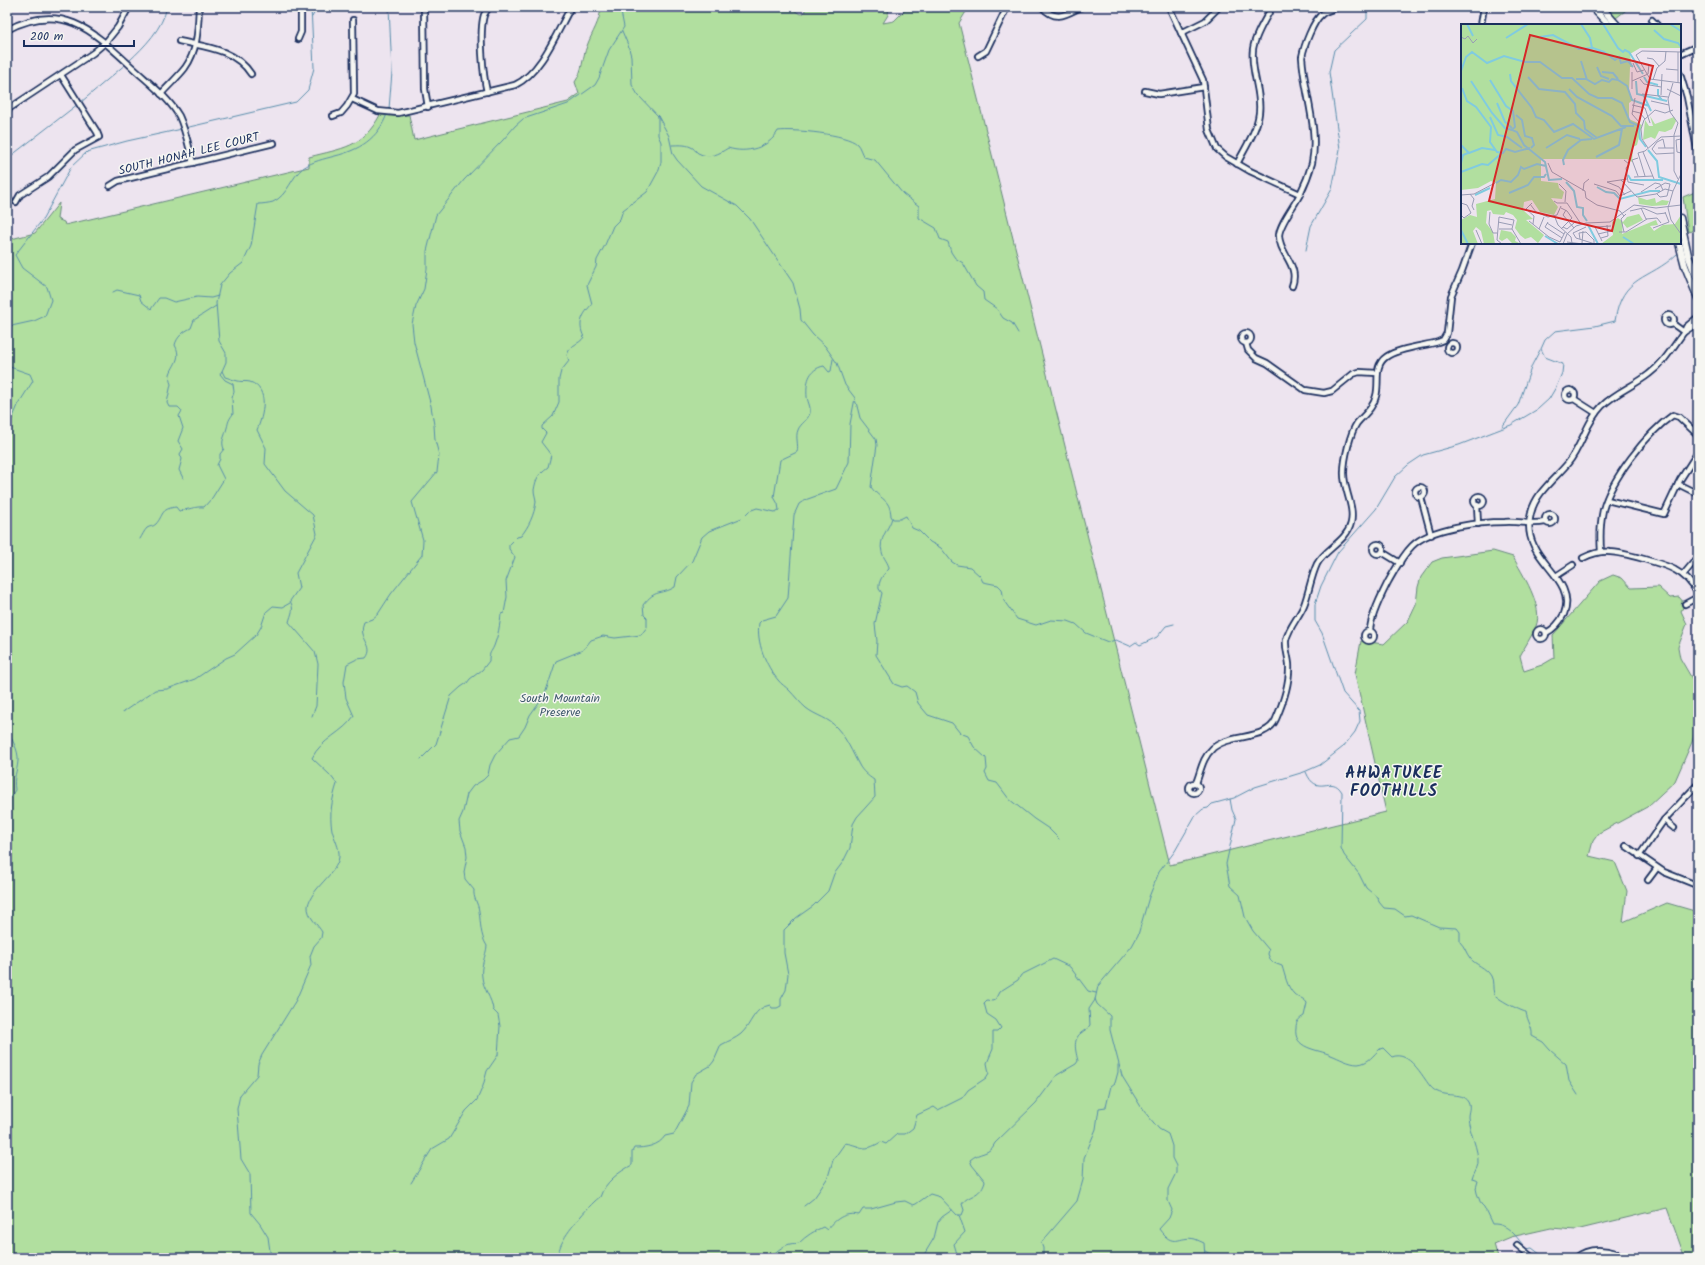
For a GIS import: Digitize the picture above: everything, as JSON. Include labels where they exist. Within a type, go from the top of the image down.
[{"type":"main road","points":[[1592,7],[1608,24]]},
{"type":"main road","points":[[1601,7],[1617,24]]},
{"type":"main road","points":[[1681,232],[1682,247],[1698,298]]},
{"type":"main road","points":[[1685,256],[1698,281]]},
{"type":"street","points":[[7,110],[93,53],[106,42],[118,27],[129,7]]},
{"type":"street","points":[[161,94],[185,68],[196,45],[199,7]]},
{"type":"street","points":[[298,39],[302,32],[301,7]]},
{"type":"street","points":[[424,7],[425,89],[428,107]]},
{"type":"street","points":[[487,92],[484,79],[482,34],[484,16],[488,7]]},
{"type":"street","points":[[352,100],[385,113],[404,112],[515,85],[529,77],[539,65],[572,7]]},
{"type":"street","points":[[978,56],[986,51],[1007,7]]},
{"type":"street","points":[[1042,7],[1048,13],[1060,17],[1081,7]]},
{"type":"street","points":[[1169,7],[1200,72],[1204,87],[1210,137],[1217,149],[1226,158],[1237,164],[1300,194]]},
{"type":"street","points":[[1181,32],[1205,21],[1219,7]]},
{"type":"street","points":[[1237,164],[1257,124],[1260,104],[1252,58],[1253,49],[1272,7]]},
{"type":"street","points":[[1481,24],[1484,7]]},
{"type":"street","points":[[1292,286],[1294,272],[1283,248],[1279,234],[1308,177],[1313,151],[1312,126],[1302,57],[1304,48],[1321,15],[1332,8],[1338,8]]},
{"type":"street","points":[[7,30],[22,21],[32,18],[55,17],[73,20],[90,29],[106,42],[161,94],[173,108],[182,125],[193,163]]},
{"type":"street","points":[[333,116],[341,112],[352,100],[354,94],[353,20]]},
{"type":"street","points":[[1652,20],[1656,24]]},
{"type":"street","points":[[179,41],[221,50],[230,54],[242,62],[250,74]]},
{"type":"street","points":[[1681,54],[1698,46]]},
{"type":"street","points":[[16,202],[20,195],[48,177],[74,150],[98,138],[98,132],[61,75]]},
{"type":"street","points":[[1681,77],[1687,97],[1698,154]]},
{"type":"street","points":[[1146,91],[1159,94],[1204,87]]},
{"type":"street","name":"SOUTH HONAH LEE COURT","points":[[110,186],[118,181],[274,143]]},
{"type":"street","points":[[1468,244],[1468,254]]},
{"type":"street","points":[[1196,783],[1203,762],[1212,749],[1225,740],[1264,732],[1274,724],[1288,680],[1289,663],[1286,647],[1288,634],[1300,613],[1317,564],[1324,554],[1344,535],[1351,523],[1352,511],[1346,488],[1344,468],[1356,424],[1367,412],[1376,397],[1377,373],[1382,360],[1395,352],[1443,340],[1447,333],[1451,296],[1472,244]]},
{"type":"street","points":[[1546,633],[1555,627],[1562,619],[1566,610],[1565,592],[1556,576],[1534,545],[1529,522],[1533,505],[1538,497],[1570,460],[1596,413],[1612,397],[1639,382],[1659,366],[1684,332],[1686,327],[1698,317]]},
{"type":"street","points":[[1684,332],[1698,323]]},
{"type":"street","points":[[1673,324],[1684,332]]},
{"type":"street","points":[[1443,340],[1448,344]]},
{"type":"street","points":[[1246,344],[1248,350],[1256,358],[1266,363],[1305,390],[1324,393],[1332,391],[1353,374],[1359,372],[1377,373]]},
{"type":"street","points":[[1574,399],[1596,413]]},
{"type":"street","points":[[1601,552],[1600,528],[1607,500],[1614,483],[1639,448],[1654,431],[1673,415],[1678,417],[1698,434]]},
{"type":"street","points":[[1607,500],[1664,514],[1678,484],[1698,452]]},
{"type":"street","points":[[1678,484],[1698,494]]},
{"type":"street","points":[[1421,497],[1431,535]]},
{"type":"street","points":[[1477,505],[1478,524]]},
{"type":"street","points":[[1370,630],[1382,593],[1413,545],[1431,535],[1478,524],[1545,522]]},
{"type":"street","points":[[1382,552],[1400,563]]},
{"type":"street","points":[[1583,558],[1601,552],[1616,553],[1664,565],[1676,570],[1683,575],[1698,596],[1685,604]]},
{"type":"street","points":[[1683,575],[1698,557]]},
{"type":"street","points":[[1556,576],[1572,565]]},
{"type":"street","points":[[1639,856],[1664,820],[1698,784]]},
{"type":"street","points":[[1664,820],[1674,828]]},
{"type":"street","points":[[1626,846],[1657,868],[1694,884],[1698,880]]},
{"type":"street","points":[[1648,880],[1657,868]]},
{"type":"street","points":[[1516,1245],[1533,1258]]},
{"type":"street","points":[[1576,1258],[1587,1251],[1596,1250],[1619,1254],[1626,1258]]},
{"type":"green space","name":"South Mountain Preserve","points":[[601,7],[789,7],[800,14],[804,13],[804,7],[889,7],[888,15],[883,23],[894,21],[908,7],[969,7],[959,23],[1170,865],[1386,812],[1355,674],[1361,641],[1384,644],[1408,621],[1416,604],[1421,577],[1432,562],[1442,558],[1493,551],[1513,557],[1531,590],[1535,600],[1538,618],[1533,634],[1520,656],[1524,671],[1542,665],[1554,658],[1553,635],[1600,581],[1613,575],[1622,578],[1631,588],[1658,587],[1670,598],[1679,597],[1685,604],[1681,611],[1687,624],[1678,647],[1680,658],[1698,689],[1698,722],[1692,742],[1675,781],[1647,807],[1599,833],[1593,841],[1589,856],[1615,862],[1627,891],[1623,922],[1667,903],[1698,912],[1698,1258],[1685,1258],[1667,1208],[1576,1230],[1551,1228],[1511,1237],[1494,1244],[1498,1258],[7,1258],[7,240],[35,233],[59,203],[57,219],[64,222],[65,225],[309,167],[309,157],[342,148],[359,140],[373,126],[380,115],[409,115],[414,140],[568,102],[579,94],[575,82],[580,73],[585,51],[597,22]]},
{"type":"green space","points":[[1597,7],[1630,7],[1611,22]]},
{"type":"green space","points":[[1698,192],[1698,232],[1695,230],[1688,232],[1683,197]]},
{"type":"waterway","points":[[129,61],[147,43],[157,30],[165,15],[167,7]]},
{"type":"waterway","points":[[185,128],[296,102],[308,90],[314,68],[311,7]]},
{"type":"waterway","points":[[312,17],[318,7]]},
{"type":"waterway","points":[[389,7],[392,72],[389,109]]},
{"type":"waterway","points":[[271,1258],[268,1237],[251,1213],[250,1174],[241,1159],[237,1109],[240,1095],[257,1075],[258,1064],[262,1055],[296,1000],[311,965],[310,956],[314,946],[321,938],[322,932],[311,917],[308,906],[314,893],[334,869],[339,857],[338,847],[332,830],[331,818],[332,801],[337,784],[312,758],[316,751],[344,727],[354,716],[346,698],[344,682],[347,664],[357,659],[366,658],[368,653],[369,649],[362,628],[364,622],[372,619],[378,614],[391,594],[422,555],[423,540],[412,502],[437,472],[439,455],[435,440],[431,406],[414,342],[412,324],[416,306],[424,289],[427,269],[427,251],[436,215],[464,180],[523,119],[568,104],[595,85],[609,50],[624,27],[620,7]]},
{"type":"waterway","points":[[1306,250],[1311,226],[1332,189],[1340,149],[1329,72],[1334,50],[1367,19],[1367,7]]},
{"type":"waterway","points":[[421,759],[436,744],[451,696],[482,670],[489,661],[490,654],[498,634],[501,614],[504,613],[507,597],[506,581],[515,557],[509,549],[509,545],[517,537],[521,536],[531,520],[536,502],[534,490],[536,483],[540,474],[548,467],[551,455],[541,442],[546,433],[542,429],[542,426],[553,416],[559,402],[559,379],[561,371],[569,361],[567,355],[571,348],[580,342],[584,337],[581,323],[586,311],[592,304],[587,285],[613,226],[620,219],[623,210],[647,192],[659,170],[661,162],[661,142],[658,135],[658,116],[638,95],[632,85],[631,56],[622,31]]},
{"type":"waterway","points":[[80,103],[127,63]]},
{"type":"waterway","points":[[7,159],[78,104]]},
{"type":"waterway","points":[[312,716],[316,706],[318,664],[315,652],[289,622],[292,614],[290,601],[299,588],[296,573],[317,534],[313,515],[285,491],[265,464],[266,448],[257,430],[263,411],[263,397],[260,390],[256,385],[250,382],[238,381],[225,377],[222,371],[226,362],[226,353],[219,341],[216,303],[220,285],[230,273],[243,263],[251,246],[258,204],[273,202],[278,199],[286,191],[295,176],[303,168],[319,160],[360,147],[373,137],[383,123],[387,114]]},
{"type":"waterway","points":[[555,1258],[565,1236],[574,1224],[600,1197],[609,1182],[617,1174],[632,1165],[632,1152],[634,1148],[651,1146],[659,1142],[665,1136],[674,1134],[689,1106],[691,1082],[696,1074],[710,1066],[714,1061],[721,1045],[741,1034],[760,1009],[770,1005],[772,1008],[781,1006],[781,999],[786,990],[788,974],[784,953],[784,930],[796,918],[813,906],[828,891],[834,874],[843,862],[850,848],[853,824],[857,817],[875,797],[874,780],[860,767],[841,732],[830,722],[806,708],[774,674],[763,653],[758,630],[759,623],[762,620],[776,616],[788,598],[794,515],[799,504],[805,500],[836,489],[849,462],[850,424],[855,398],[845,385],[837,363],[825,346],[813,335],[801,320],[800,309],[793,283],[750,219],[737,206],[701,186],[677,160],[673,154],[669,136],[658,116]]},
{"type":"waterway","points":[[7,327],[34,321],[45,316],[51,300],[47,287],[22,268],[15,255],[43,219],[71,167],[87,152],[127,141],[182,129]]},
{"type":"waterway","points":[[672,145],[689,146],[702,155],[710,156],[728,148],[735,150],[749,150],[756,148],[769,142],[778,131],[819,133],[843,137],[851,140],[858,145],[864,157],[875,160],[903,194],[919,206],[919,218],[936,228],[940,239],[948,242],[951,252],[955,258],[963,263],[976,286],[983,292],[984,300],[997,309],[1003,318],[1012,323],[1018,333]]},
{"type":"waterway","points":[[1693,249],[1698,247]]},
{"type":"waterway","points":[[770,1258],[785,1246],[799,1243],[804,1238],[823,1227],[827,1230],[841,1217],[854,1214],[859,1215],[863,1209],[871,1209],[905,1201],[913,1205],[930,1194],[940,1197],[957,1215],[962,1215],[964,1210],[962,1204],[977,1193],[985,1181],[972,1165],[970,1160],[977,1155],[990,1150],[995,1143],[1036,1103],[1057,1075],[1076,1064],[1078,1061],[1075,1046],[1076,1039],[1090,1025],[1089,1009],[1095,1000],[1098,986],[1132,946],[1138,935],[1149,897],[1159,872],[1175,851],[1195,816],[1212,804],[1234,798],[1255,787],[1304,772],[1320,765],[1343,747],[1355,732],[1360,721],[1359,711],[1343,693],[1322,633],[1315,621],[1315,604],[1321,586],[1338,552],[1376,509],[1395,477],[1408,465],[1423,455],[1459,445],[1511,425],[1538,409],[1549,399],[1556,387],[1562,373],[1563,364],[1545,357],[1541,349],[1545,340],[1555,331],[1595,326],[1615,321],[1624,294],[1630,286],[1667,263],[1677,254]]},
{"type":"waterway","points":[[113,292],[117,290],[139,295],[141,301],[151,309],[159,298],[164,298],[174,302],[197,297],[211,298],[218,296]]},
{"type":"waterway","points":[[183,478],[179,470],[182,459],[180,454],[183,449],[178,441],[183,428],[179,416],[182,411],[178,407],[169,407],[167,403],[171,384],[170,374],[178,357],[175,345],[181,335],[191,328],[194,320],[216,306]]},
{"type":"waterway","points":[[1502,427],[1518,405],[1532,365],[1540,350]]},
{"type":"waterway","points":[[411,1183],[432,1149],[449,1139],[466,1111],[477,1100],[487,1071],[498,1055],[500,1026],[498,1015],[493,1010],[482,977],[482,969],[487,946],[482,934],[478,905],[474,896],[474,890],[465,879],[464,872],[467,857],[459,821],[463,812],[467,794],[473,786],[488,775],[490,765],[495,755],[510,738],[519,736],[530,715],[545,694],[556,661],[583,650],[591,640],[603,636],[615,638],[641,635],[647,627],[647,618],[644,615],[643,605],[651,596],[675,587],[677,577],[692,561],[702,537],[709,531],[742,518],[749,511],[757,508],[775,512],[779,510],[778,504],[774,497],[780,460],[797,452],[798,430],[808,418],[810,413],[807,397],[809,377],[814,370],[824,366],[829,372],[831,371],[833,359]]},
{"type":"waterway","points":[[7,366],[30,374],[33,381],[19,403],[7,431]]},
{"type":"waterway","points":[[140,539],[147,528],[154,526],[167,509],[176,507],[179,511],[204,507],[212,498],[224,479],[217,465],[220,459],[220,454],[224,449],[223,442],[228,422],[233,414],[232,398],[234,392],[233,384],[225,380],[220,374],[222,371]]},
{"type":"waterway","points":[[856,402],[860,418],[876,439],[877,445],[871,487],[887,502],[893,519],[900,519],[906,516],[912,528],[919,531],[930,542],[941,548],[952,562],[957,565],[970,567],[980,576],[983,582],[998,585],[1002,589],[1004,601],[1017,619],[1036,625],[1051,620],[1068,621],[1076,624],[1086,633],[1108,642],[1116,640],[1130,646],[1136,642],[1140,645],[1157,637],[1166,626],[1174,624]]},
{"type":"waterway","points":[[892,518],[881,543],[883,554],[889,569],[879,584],[879,589],[882,593],[875,624],[877,641],[876,655],[894,684],[902,687],[907,686],[915,692],[918,703],[928,715],[952,723],[960,733],[968,736],[974,747],[986,758],[987,769],[985,773],[989,781],[997,783],[1009,799],[1049,829],[1059,839]]},
{"type":"waterway","points":[[123,712],[155,690],[167,689],[195,679],[226,658],[235,654],[256,635],[261,627],[266,612],[273,606],[283,607],[290,603]]},
{"type":"waterway","points":[[7,730],[15,745],[18,757],[18,765],[14,781],[15,790],[7,803]]},
{"type":"waterway","points":[[1306,772],[1310,780],[1315,784],[1333,785],[1338,787],[1342,792],[1341,848],[1344,855],[1359,874],[1366,888],[1378,898],[1379,902],[1384,908],[1395,909],[1405,916],[1411,915],[1439,927],[1457,928],[1460,932],[1460,942],[1469,956],[1491,976],[1494,994],[1508,1004],[1526,1012],[1532,1030],[1532,1036],[1543,1042],[1566,1064],[1569,1081],[1578,1095]]},
{"type":"waterway","points":[[1230,799],[1232,810],[1236,819],[1226,864],[1230,886],[1240,895],[1245,917],[1253,931],[1269,950],[1268,954],[1270,959],[1282,966],[1286,981],[1292,991],[1307,1003],[1304,1016],[1297,1022],[1296,1035],[1298,1040],[1307,1047],[1355,1064],[1365,1062],[1383,1048],[1392,1057],[1404,1057],[1409,1060],[1435,1090],[1440,1093],[1465,1098],[1469,1104],[1468,1117],[1478,1158],[1478,1164],[1472,1179],[1478,1181],[1476,1188],[1481,1204],[1492,1224],[1498,1224],[1508,1229],[1516,1236],[1526,1249],[1532,1248],[1545,1258]]},
{"type":"waterway","points":[[804,1206],[814,1198],[821,1188],[828,1177],[833,1160],[845,1143],[863,1148],[870,1147],[881,1142],[886,1144],[897,1134],[905,1134],[913,1128],[917,1115],[934,1107],[938,1110],[962,1098],[968,1090],[986,1078],[989,1073],[987,1063],[993,1049],[993,1032],[997,1032],[1001,1028],[996,1020],[987,1014],[984,1003],[987,1000],[995,1000],[999,992],[1018,980],[1021,975],[1053,959],[1070,967],[1088,991],[1096,993]]},
{"type":"waterway","points":[[1095,999],[1097,1004],[1110,1016],[1110,1030],[1122,1076],[1143,1110],[1159,1129],[1168,1134],[1172,1146],[1172,1158],[1176,1166],[1176,1173],[1168,1189],[1168,1201],[1172,1210],[1169,1218],[1159,1229],[1169,1239],[1177,1240],[1189,1238],[1204,1243],[1205,1258]]},
{"type":"waterway","points":[[1043,1258],[1043,1248],[1041,1243],[1077,1201],[1083,1180],[1084,1158],[1096,1129],[1099,1108],[1106,1107],[1111,1086],[1115,1083],[1118,1065]]},
{"type":"waterway","points":[[922,1258],[934,1238],[938,1222],[952,1210]]},
{"type":"waterway","points":[[955,1258],[957,1254],[954,1244],[965,1232],[959,1215]]},
{"type":"waterway","points":[[1205,1251],[1212,1255],[1228,1256],[1232,1258]]},
{"type":"district","name":"AHWATUKEE FOOTHILLS","points":[[1394,782]]}]
